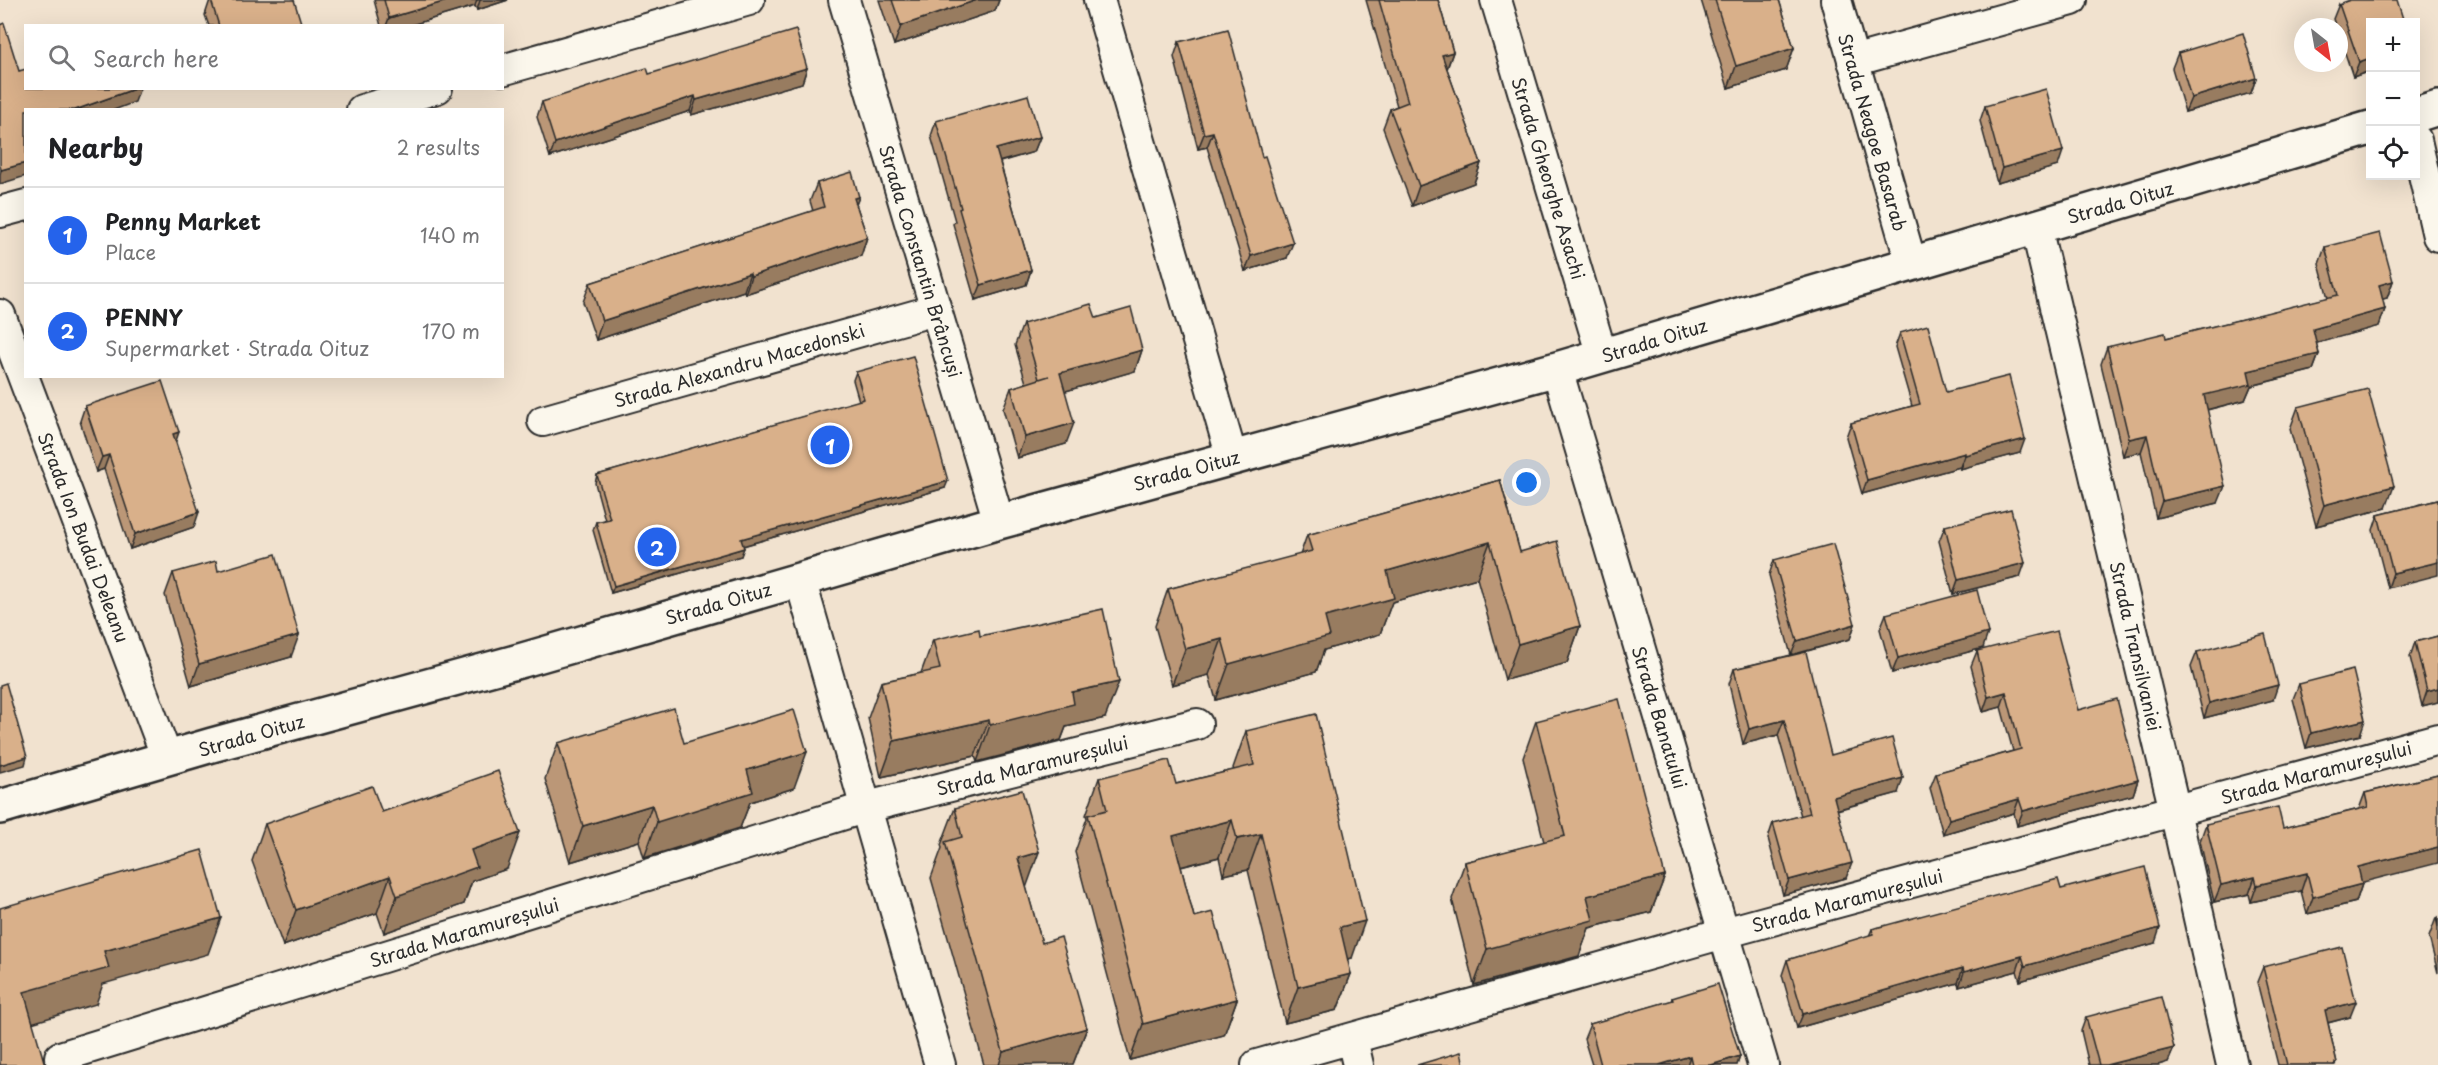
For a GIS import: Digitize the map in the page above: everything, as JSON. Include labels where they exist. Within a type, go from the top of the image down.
[{"type":"main road","points":[[2420,113],[2438,108]]},
{"type":"main road","name":"Strada Oituz","points":[[0,807],[167,758],[523,660],[999,522],[1557,369],[2366,129]]},
{"type":"street","points":[[504,69],[749,0]]},
{"type":"street","name":"Strada Constantin Brâncuși","points":[[843,0],[999,522]]},
{"type":"street","points":[[1098,0],[1232,458]]},
{"type":"street","name":"Strada Gheorghe Asachi","points":[[1496,0],[1602,356]]},
{"type":"street","name":"Strada Neagoe Basarab","points":[[1836,0],[1911,263]]},
{"type":"street","points":[[1853,61],[2072,0]]},
{"type":"street","points":[[369,108],[430,90]]},
{"type":"street","points":[[2420,161],[2438,236]]},
{"type":"street","points":[[0,212],[24,206]]},
{"type":"street","name":"Strada Transilvaniei","points":[[2036,227],[2175,811],[2232,1065]]},
{"type":"street","name":"Strada Alexandru Macedonski","points":[[543,421],[935,310]]},
{"type":"street","name":"Strada Ion Budai Deleanu","points":[[0,315],[167,758]]},
{"type":"street","name":"Strada Banatului","points":[[1557,369],[1763,1065]]},
{"type":"street","points":[[800,579],[940,1065]]},
{"type":"street","name":"Strada Maramureșului","points":[[60,1057],[867,807],[1197,724]]},
{"type":"street","name":"Strada Maramureșului","points":[[1257,1065],[1355,1052],[1724,933],[2438,739]]},
{"type":"building","points":[[211,0],[294,0],[301,24],[218,24]]},
{"type":"building","points":[[384,0],[450,0],[389,18]]},
{"type":"building","points":[[892,0],[977,0],[901,26]]},
{"type":"building","points":[[1379,0],[1438,0],[1453,52],[1442,55],[1481,163],[1419,186],[1390,109],[1408,102]]},
{"type":"building","points":[[1715,0],[1779,0],[1794,48],[1736,66]]},
{"type":"building","points":[[2350,0],[2397,0],[2403,18],[2366,18],[2366,59],[2359,62],[2348,30],[2348,18],[2344,18],[2339,4]]},
{"type":"building","points":[[4,23],[19,71],[24,70],[24,90],[131,90],[81,108],[24,108],[24,164],[1,170],[0,25]]},
{"type":"building","points":[[1228,29],[1262,157],[1265,156],[1293,243],[1251,256],[1213,132],[1204,134],[1179,42]]},
{"type":"building","points":[[796,30],[807,68],[696,100],[695,96],[555,143],[542,102],[647,68],[649,74]]},
{"type":"building","points":[[2243,33],[2256,78],[2191,98],[2178,53]]},
{"type":"building","points":[[2046,89],[2063,151],[2002,168],[1985,106]]},
{"type":"building","points":[[1028,95],[1040,137],[996,149],[1031,270],[981,285],[936,121]]},
{"type":"building","points":[[852,172],[859,197],[854,198],[867,237],[751,276],[750,273],[602,321],[590,283],[824,207],[817,183]]},
{"type":"building","points":[[2380,233],[2393,281],[2379,285],[2385,309],[2313,329],[2319,354],[2248,371],[2251,384],[2204,395],[2225,486],[2162,501],[2147,435],[2129,439],[2107,347],[2165,333],[2166,338],[2338,295],[2325,247]]},
{"type":"building","points":[[1091,304],[1096,318],[1131,308],[1142,350],[1060,373],[1074,423],[1025,437],[1011,388],[1049,376],[1039,379],[1023,324]]},
{"type":"building","points":[[1928,325],[1946,392],[2009,376],[2025,439],[1867,480],[1851,423],[1920,404],[1900,333]]},
{"type":"building","points":[[913,356],[948,481],[741,539],[744,548],[614,586],[596,522],[610,519],[597,475],[864,399],[856,372]]},
{"type":"building","points":[[162,381],[179,432],[173,434],[199,512],[135,534],[109,455],[102,457],[85,406]]},
{"type":"building","points":[[2368,389],[2394,486],[2324,505],[2298,407]]},
{"type":"building","points":[[1500,480],[1520,552],[1557,541],[1580,626],[1518,644],[1490,542],[1387,571],[1394,598],[1325,617],[1330,636],[1229,664],[1222,639],[1185,649],[1168,589],[1312,551],[1307,535]]},
{"type":"building","points":[[2438,500],[2438,562],[2393,573],[2378,515]]},
{"type":"building","points":[[2011,509],[2025,563],[1958,580],[1945,526]]},
{"type":"building","points":[[1833,544],[1855,624],[1797,641],[1774,560]]},
{"type":"building","points":[[276,554],[299,635],[199,664],[173,573],[216,561],[218,571]]},
{"type":"building","points":[[1977,590],[1988,633],[1898,658],[1886,614]]},
{"type":"building","points":[[1103,609],[1119,682],[1072,692],[1074,704],[990,725],[989,720],[894,741],[881,682],[940,669],[933,640],[979,629],[980,636]]},
{"type":"building","points":[[2057,631],[2078,710],[2117,699],[2138,780],[2023,811],[2019,799],[1949,819],[1936,773],[2021,749],[2006,692],[1988,697],[1977,651]]},
{"type":"building","points":[[2265,634],[2278,685],[2209,703],[2197,652]]},
{"type":"building","points":[[2438,636],[2438,688],[2427,691],[2415,642]]},
{"type":"building","points":[[1806,652],[1831,755],[1892,738],[1903,778],[1834,797],[1852,863],[1789,880],[1773,823],[1810,813],[1784,720],[1749,729],[1734,669]]},
{"type":"building","points":[[2353,670],[2365,720],[2311,733],[2299,684]]},
{"type":"building","points":[[6,683],[27,757],[0,765],[0,685]]},
{"type":"building","points":[[1619,699],[1665,876],[1587,896],[1593,920],[1487,949],[1465,862],[1565,836],[1536,721]]},
{"type":"building","points":[[674,708],[684,743],[794,710],[807,752],[747,770],[753,792],[657,822],[652,805],[583,826],[558,743]]},
{"type":"building","points":[[1316,714],[1365,921],[1340,927],[1351,974],[1298,987],[1261,834],[1237,839],[1232,820],[1173,836],[1194,917],[1213,912],[1237,999],[1143,1024],[1088,815],[1107,810],[1099,778],[1169,760],[1176,784],[1254,765],[1246,731]]},
{"type":"building","points":[[498,771],[520,833],[471,850],[477,867],[397,896],[390,876],[296,910],[265,824],[372,786],[382,812]]},
{"type":"building","points":[[2438,775],[2438,847],[2358,867],[2362,884],[2313,897],[2307,873],[2257,885],[2255,877],[2221,885],[2206,824],[2278,807],[2283,828],[2368,807],[2365,793]]},
{"type":"building","points":[[1022,790],[1039,852],[1018,858],[1042,943],[1061,937],[1087,1028],[1003,1052],[945,842],[962,837],[955,808]]},
{"type":"building","points":[[202,850],[221,918],[104,951],[109,968],[24,992],[45,1065],[0,1065],[0,908]]},
{"type":"building","points":[[2145,867],[2160,928],[2025,966],[2022,956],[1964,972],[1963,968],[1803,1014],[1787,960],[1873,934],[1872,929],[2058,879],[2061,889]]},
{"type":"building","points":[[2342,947],[2356,1002],[2325,1010],[2337,1063],[2335,1065],[2287,1065],[2263,967]]},
{"type":"building","points":[[1718,984],[1740,1056],[1711,1065],[1692,1065],[1690,1056],[1659,1065],[1601,1065],[1590,1024],[1673,1000],[1672,998]]},
{"type":"building","points":[[2161,997],[2174,1048],[2099,1065],[2086,1017]]},
{"type":"building","points":[[1461,1052],[1464,1065],[1417,1065]]},
{"type":"place","name":"Penny Market","points":[[830,445]]},
{"type":"place","name":"PENNY","points":[[657,547]]}]
